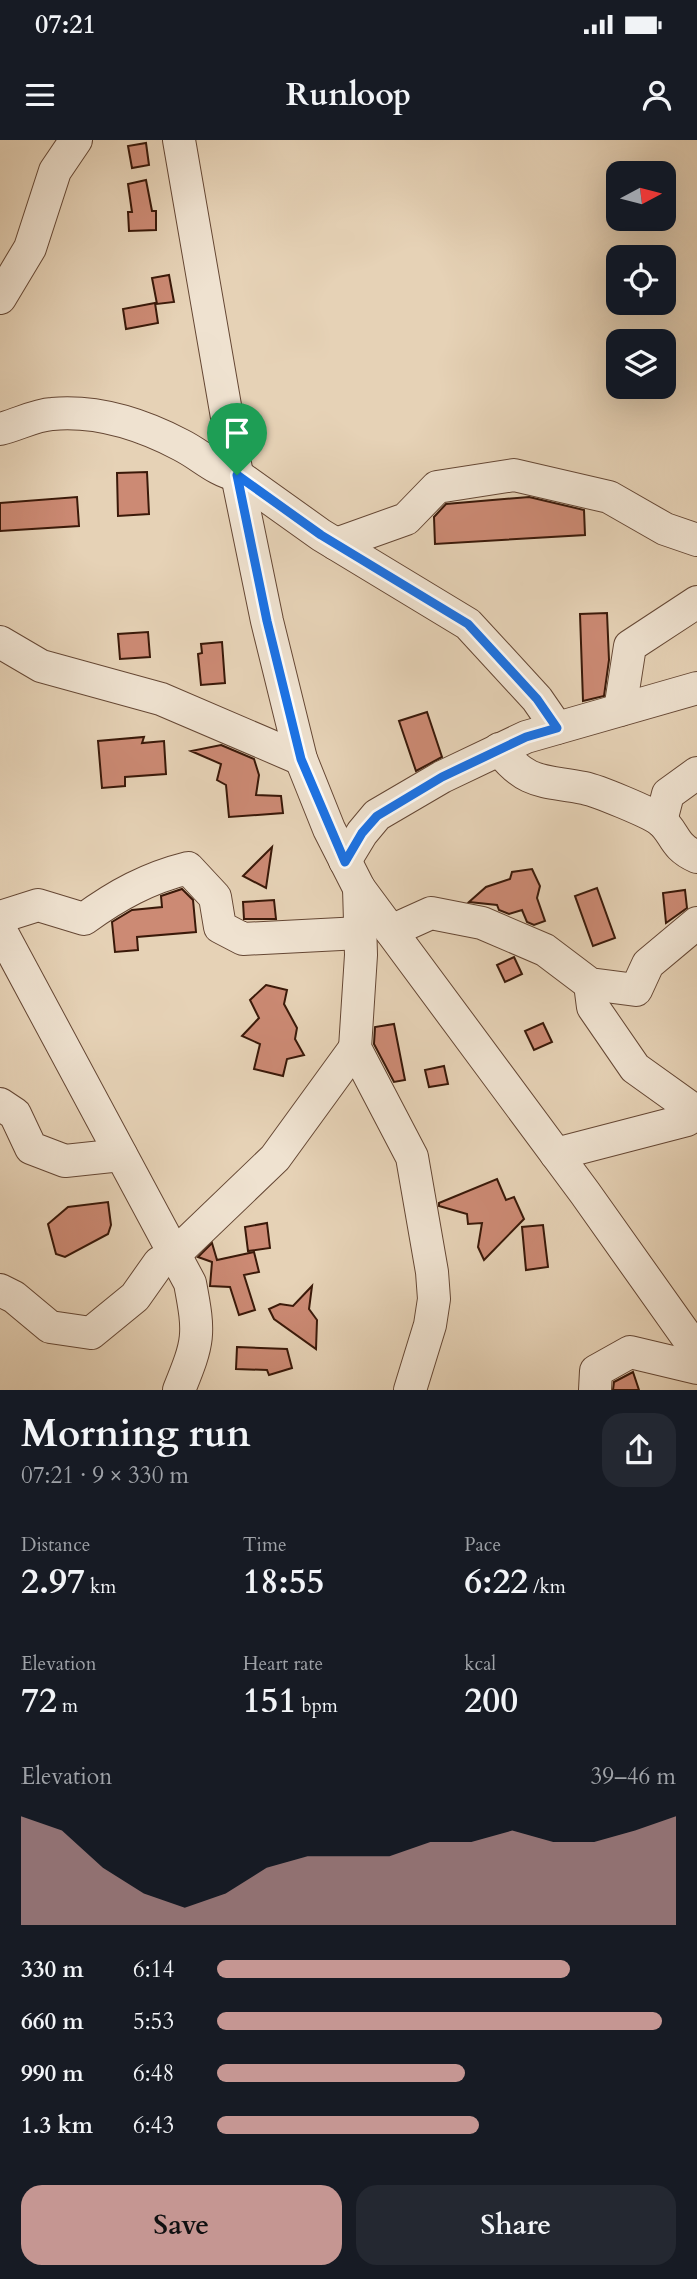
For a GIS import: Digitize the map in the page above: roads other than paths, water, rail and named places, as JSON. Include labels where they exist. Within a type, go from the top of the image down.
[{"type":"street","points":[[0,298],[30,248],[55,172],[76,140]]},
{"type":"street","points":[[179,140],[237,475],[267,621],[301,759],[376,932],[556,1154],[697,1351]]},
{"type":"street","points":[[0,429],[49,414],[99,414],[158,433],[202,455],[222,472],[237,475],[337,544],[468,624],[537,699],[557,728]]},
{"type":"street","points":[[337,544],[407,519],[437,487],[514,475],[609,498],[665,529],[697,540]]},
{"type":"street","points":[[620,710],[630,646],[697,602]]},
{"type":"street","points":[[0,642],[60,673],[161,699],[301,759]]},
{"type":"street","points":[[352,875],[362,833],[377,816],[442,777],[499,749],[557,728],[697,688]]},
{"type":"street","points":[[499,749],[509,762],[541,783],[587,788],[661,821],[681,850],[697,857]]},
{"type":"street","points":[[661,821],[668,794],[697,773]]},
{"type":"street","points":[[0,916],[38,905],[83,919],[123,891],[158,876],[188,868],[215,897],[220,926],[243,939],[376,932],[431,913],[482,923],[545,950],[590,984],[636,990],[648,964],[697,923]]},
{"type":"street","points":[[0,929],[190,1283],[197,1346],[179,1390]]},
{"type":"street","points":[[0,1290],[14,1297],[50,1327],[91,1333],[135,1297],[159,1263],[176,1254],[275,1158],[355,1048],[376,932]]},
{"type":"street","points":[[556,1154],[687,1120],[696,1110],[635,1068],[593,1007],[590,984]]},
{"type":"street","points":[[355,1048],[412,1157],[432,1272],[434,1299],[430,1325],[410,1390]]},
{"type":"street","points":[[0,1104],[15,1114],[31,1148],[65,1161],[121,1155]]},
{"type":"street","points":[[595,1390],[596,1371],[631,1352],[697,1368]]}]
